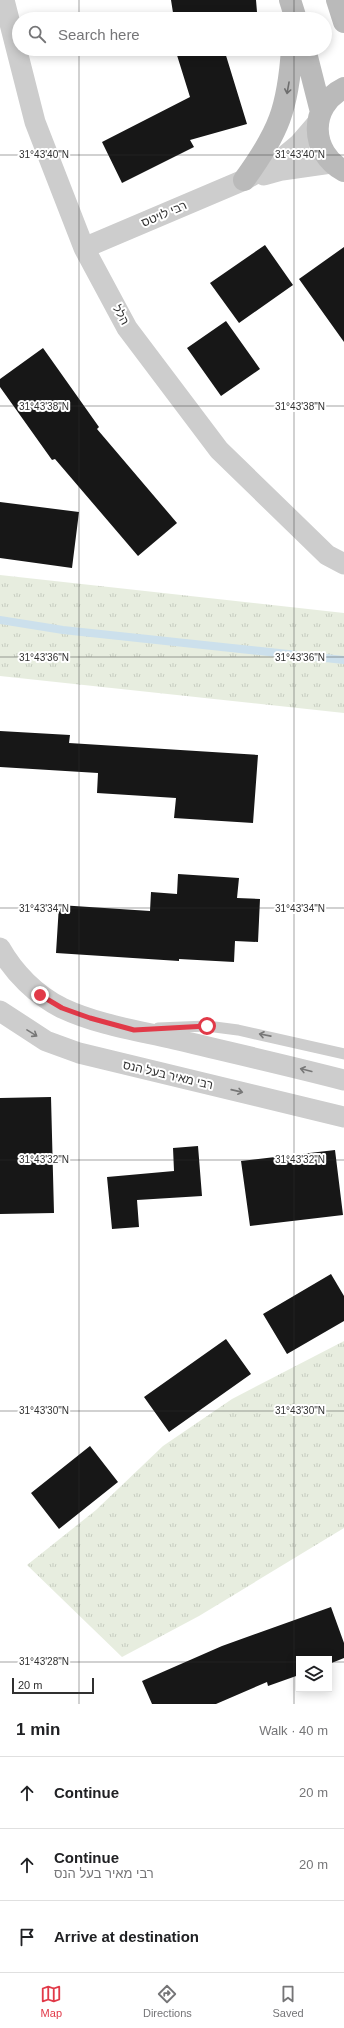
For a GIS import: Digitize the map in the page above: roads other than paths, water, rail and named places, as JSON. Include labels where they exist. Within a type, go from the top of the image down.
[{"type":"main road","points":[[337,0],[344,22]]},
{"type":"main road","points":[[244,180],[262,156],[275,132],[284,107],[289,84],[291,56]]},
{"type":"main road","points":[[307,56],[320,117],[318,134],[321,146],[341,169]]},
{"type":"main road","points":[[320,117],[329,100],[344,88]]},
{"type":"street","name":"הלל","points":[[4,0],[12,31]]},
{"type":"street","name":"הלל","points":[[18,56],[35,122],[84,248],[127,328],[219,450],[327,555],[344,564]]},
{"type":"street","name":"רבי לויטס","points":[[84,248],[244,180],[281,159],[299,144],[320,117]]},
{"type":"street","name":"רבי לויטס","points":[[244,180],[282,170],[341,169]]},
{"type":"street","points":[[0,948],[16,973],[40,995],[62,1008],[90,1018],[134,1030],[344,1080]]},
{"type":"street","name":"רבי מאיר בעל הנס","points":[[0,1011],[46,1041],[79,1053],[344,1117]]},
{"type":"lane","points":[[134,1030],[207,1026],[238,1030],[344,1054]]},
{"type":"waterway","points":[[0,620],[63,630],[344,660]]}]
